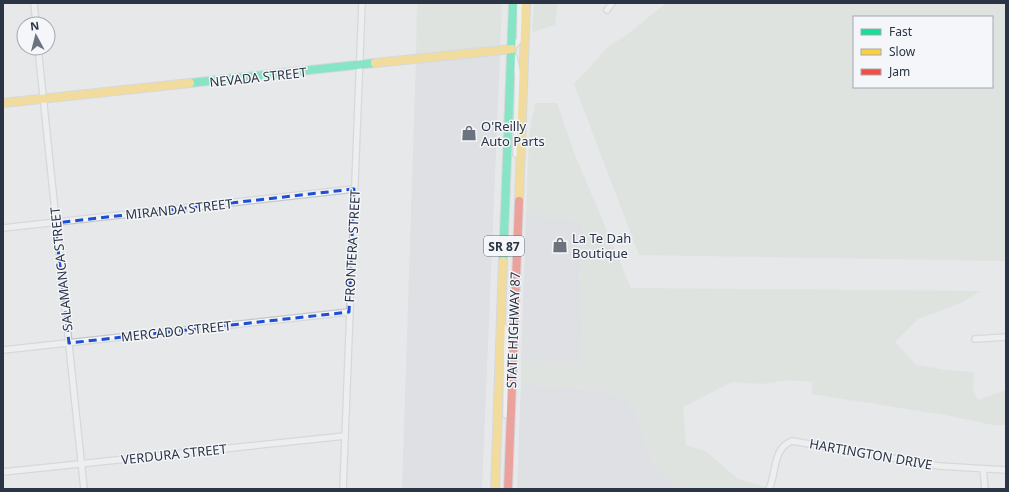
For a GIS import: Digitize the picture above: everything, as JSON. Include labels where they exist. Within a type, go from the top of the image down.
[{"type":"main road","name":"SR 87","points":[[495,489],[513,3]]},
{"type":"main road","name":"STATE HIGHWAY 87","points":[[508,489],[526,3]]},
{"type":"main road","name":"NEVADA STREET","points":[[3,103],[512,49]]},
{"type":"street","points":[[34,3],[35,16]]},
{"type":"street","name":"FRONTERA STREET","points":[[343,489],[362,3]]},
{"type":"street","points":[[519,176],[516,147],[517,69],[512,49],[520,38],[520,3]]},
{"type":"street","points":[[607,10],[612,3]]},
{"type":"street","name":"SALAMANCA STREET","points":[[39,56],[55,223],[84,489]]},
{"type":"street","name":"MIRANDA STREET","points":[[3,228],[354,189]]},
{"type":"street","name":"MERCADO STREET","points":[[3,350],[349,312]]},
{"type":"street","points":[[501,325],[506,329],[507,334],[506,418],[509,441]]},
{"type":"street","points":[[975,339],[1006,337]]},
{"type":"street","name":"VERDURA STREET","points":[[3,472],[345,436]]},
{"type":"street","points":[[497,436],[500,463],[499,489]]},
{"type":"street","name":"HARTINGTON DRIVE","points":[[769,489],[779,451],[784,444],[792,441],[939,466],[1006,470]]},
{"type":"street","points":[[983,469],[985,489]]},
{"type":"highlighted area","points":[[354,189],[349,312],[69,343],[55,223]]},
{"type":"shaded area","points":[[417,3],[502,3],[500,47],[416,55]]},
{"type":"shaded area","points":[[534,3],[558,3],[555,25],[532,32]]},
{"type":"shaded area","points":[[666,3],[1006,3],[1006,261],[639,255],[574,84],[608,47],[628,34]]},
{"type":"shaded area","points":[[500,53],[482,489],[402,489],[416,62]]},
{"type":"shaded area","points":[[535,103],[557,103],[575,155],[631,288],[981,291],[961,303],[918,319],[895,342],[916,365],[946,370],[972,372],[974,374],[973,390],[978,400],[1006,390],[1006,425],[993,425],[945,415],[812,394],[812,382],[789,380],[762,384],[732,382],[683,407],[686,445],[707,452],[738,479],[766,487],[766,489],[680,489],[674,482],[658,471],[650,457],[635,411],[628,401],[607,391],[521,384],[521,360],[581,362],[583,310],[579,277],[584,222],[526,214],[529,135]]},
{"type":"shaded area","points":[[526,214],[584,222],[579,277],[583,310],[581,362],[521,360]]},
{"type":"shaded area","points":[[521,384],[607,391],[628,401],[635,411],[650,457],[658,471],[674,482],[680,489],[517,489]]},
{"type":"traffic: fast","points":[[503,261],[513,3]]},
{"type":"traffic: fast","points":[[190,83],[375,63]]},
{"type":"traffic: slow","points":[[519,201],[526,3]]},
{"type":"traffic: slow","points":[[375,63],[512,49]]},
{"type":"traffic: slow","points":[[3,103],[190,83]]},
{"type":"traffic: slow","points":[[495,489],[503,261]]},
{"type":"traffic: jam","points":[[508,489],[519,201]]},
{"type":"place","name":"O'Reilly Auto Parts","points":[[469,133]]},
{"type":"place","name":"La Te Dah Boutique","points":[[560,245]]}]
